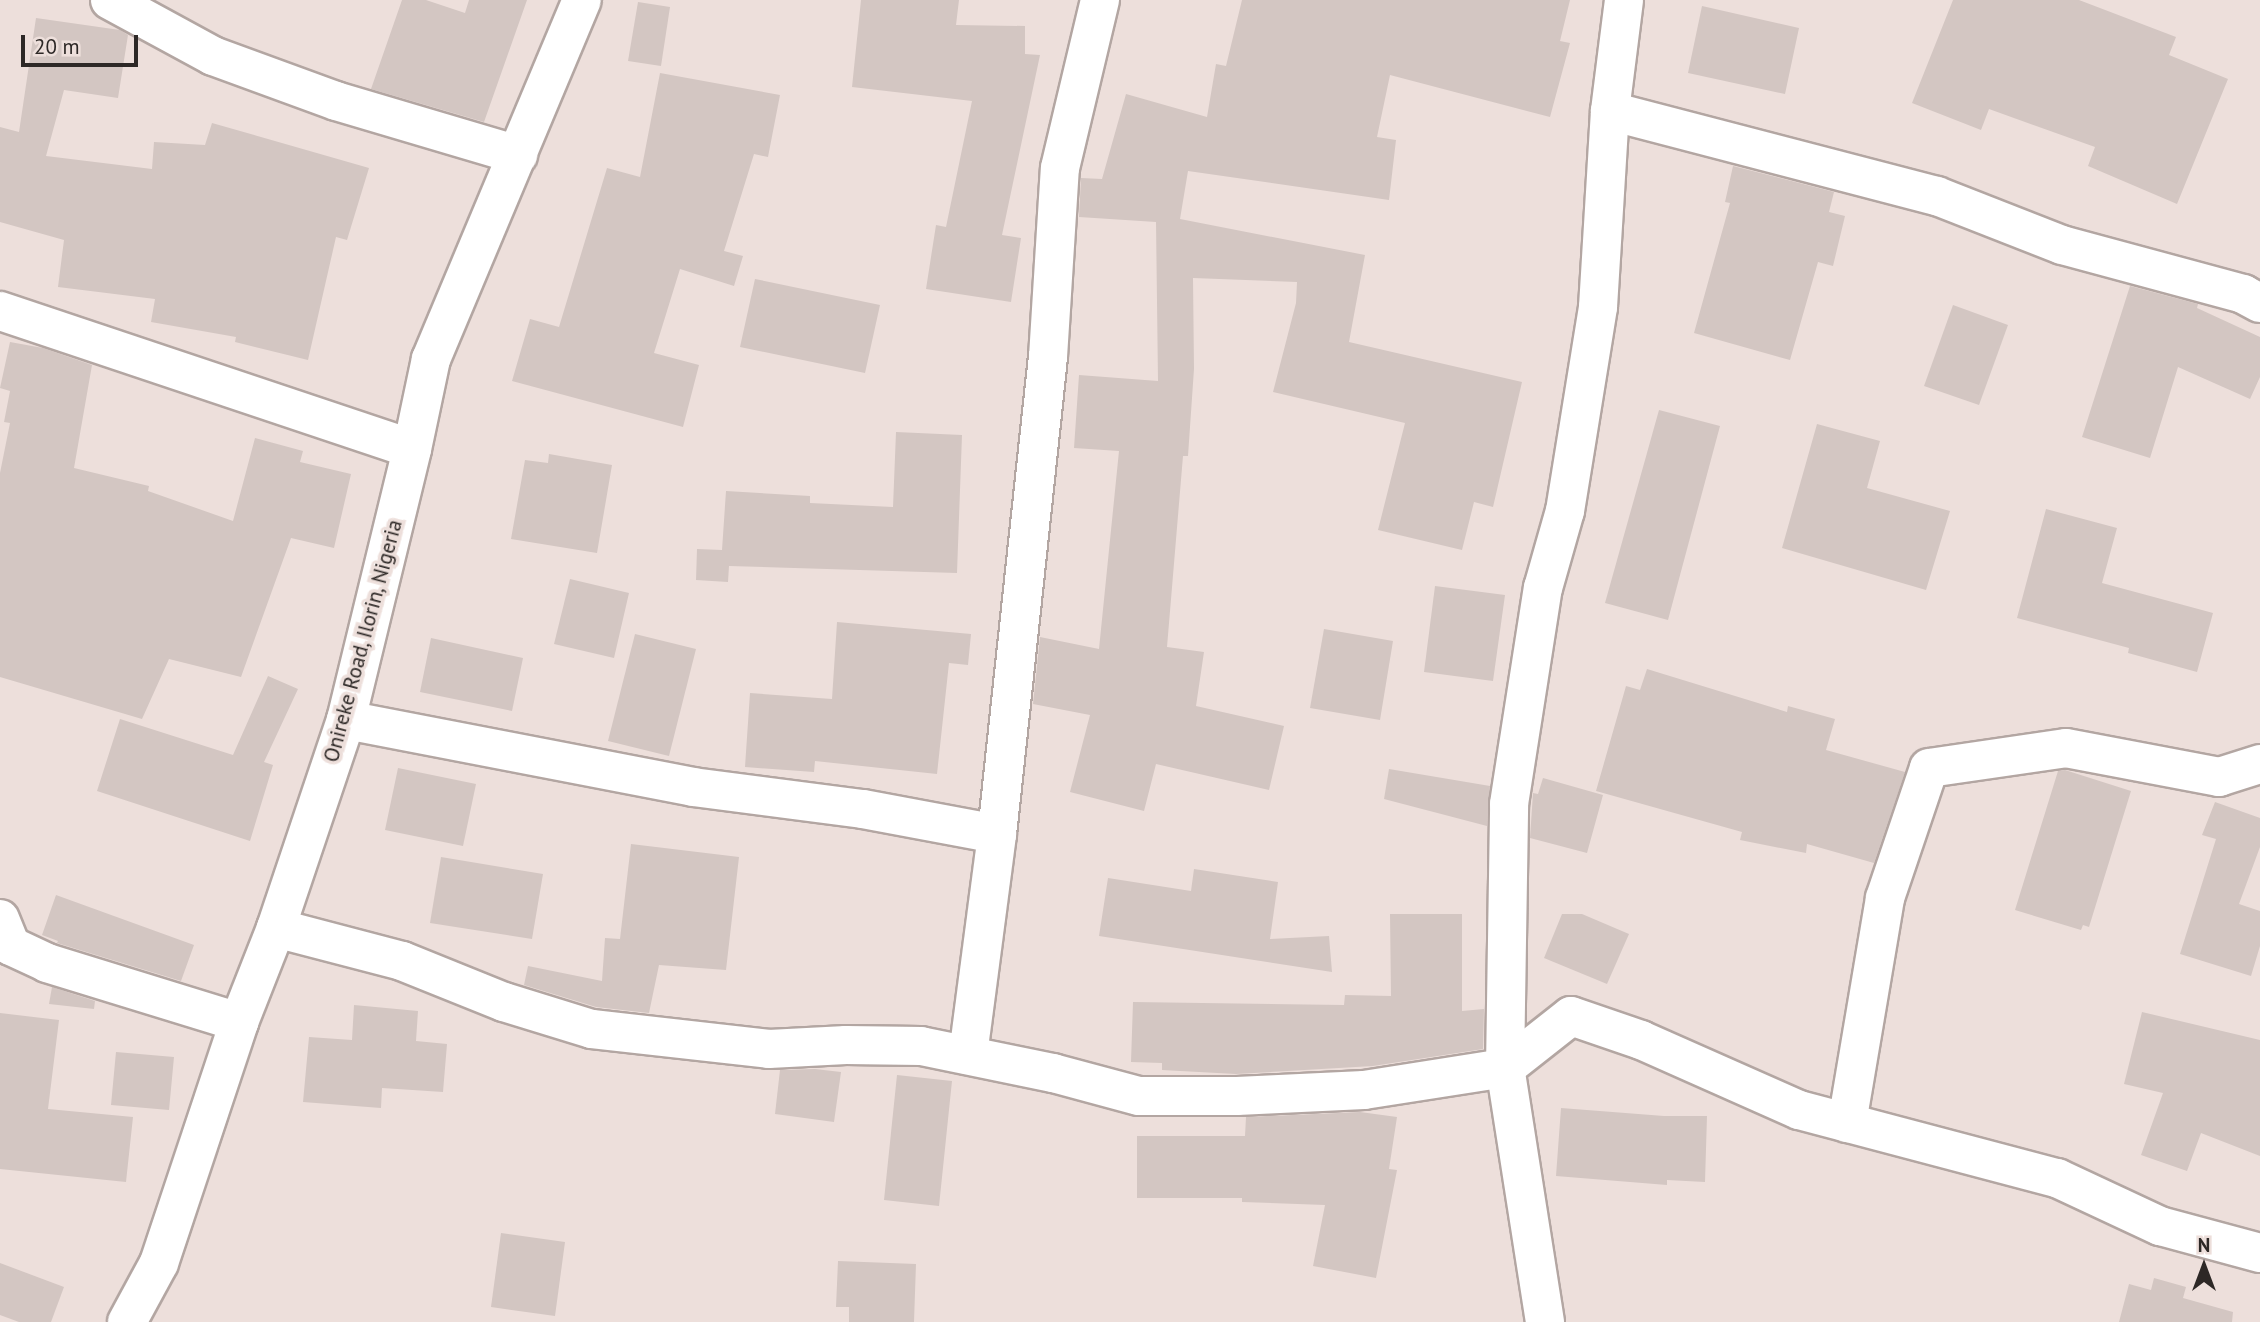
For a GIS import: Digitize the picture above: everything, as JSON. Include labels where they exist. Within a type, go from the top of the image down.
[{"type":"street","points":[[110,0],[213,55],[336,101],[518,155]]},
{"type":"street","name":"Onireke Road, Ilorin, Nigeria","points":[[127,1322],[159,1263],[239,1022],[276,928],[346,720],[412,449],[430,359],[582,0]]},
{"type":"street","points":[[968,1055],[997,834],[1048,357],[1060,168],[1100,0]]},
{"type":"street","points":[[1545,1322],[1505,1068],[1509,804],[1544,589],[1565,511],[1598,307],[1611,111],[1624,0]]},
{"type":"street","points":[[1611,111],[1937,196],[2062,245],[2243,295],[2260,303]]},
{"type":"street","points":[[0,311],[412,449]]},
{"type":"street","points":[[346,720],[693,787],[863,809],[997,834]]},
{"type":"street","points":[[1847,1123],[1885,898],[1929,768],[2066,748],[2218,777],[2260,764]]},
{"type":"street","points":[[0,919],[11,946],[47,963],[239,1022]]},
{"type":"street","points":[[276,928],[401,961],[504,1002],[592,1030],[769,1049],[846,1045],[921,1046],[1053,1073],[1139,1096],[1237,1096],[1364,1090],[1505,1068],[1571,1016],[1642,1040],[1799,1110],[2057,1178],[2160,1226],[2260,1253]]},
{"type":"building","points":[[402,0],[426,0],[465,13],[469,0],[527,0],[484,122],[371,89]]},
{"type":"building","points":[[861,0],[959,0],[956,25],[1025,26],[1025,54],[1040,55],[1002,235],[1021,238],[1011,302],[926,289],[936,225],[946,227],[972,101],[852,87]]},
{"type":"building","points":[[1242,0],[1570,0],[1560,41],[1570,43],[1550,117],[1390,75],[1377,137],[1396,140],[1389,200],[1188,171],[1180,219],[1365,255],[1349,342],[1522,382],[1493,507],[1474,502],[1462,550],[1378,530],[1405,423],[1273,392],[1296,303],[1297,282],[1193,278],[1194,369],[1188,456],[1183,456],[1167,647],[1204,652],[1196,706],[1284,726],[1269,790],[1156,764],[1144,811],[1070,792],[1090,715],[1033,704],[1040,637],[1099,649],[1119,451],[1074,448],[1079,375],[1158,381],[1156,222],[1079,217],[1081,178],[1102,179],[1126,94],[1207,117],[1216,64],[1226,66]]},
{"type":"building","points":[[1953,0],[2079,0],[2176,37],[2169,55],[2228,79],[2177,204],[2088,166],[2095,147],[1989,109],[1981,130],[1912,103]]},
{"type":"building","points":[[638,2],[670,7],[661,66],[628,61]]},
{"type":"building","points":[[1702,6],[1799,28],[1785,94],[1688,73]]},
{"type":"building","points":[[36,18],[120,30],[128,35],[118,98],[64,90],[46,156],[152,169],[154,142],[205,145],[212,123],[369,168],[347,240],[336,237],[308,360],[235,342],[236,337],[151,322],[155,299],[58,287],[64,240],[0,222],[0,127],[19,132]]},
{"type":"building","points":[[660,73],[780,95],[768,157],[754,154],[724,251],[743,256],[734,286],[680,269],[654,353],[699,365],[683,427],[512,381],[530,319],[559,327],[607,168],[640,177]]},
{"type":"building","points":[[1733,166],[1834,192],[1829,212],[1845,216],[1833,266],[1818,262],[1790,360],[1694,333],[1730,203],[1725,202]]},
{"type":"building","points":[[755,279],[880,305],[865,373],[740,347]]},
{"type":"building","points":[[2130,286],[2198,304],[2197,308],[2260,337],[2260,377],[2250,399],[2178,367],[2150,458],[2082,437]]},
{"type":"building","points":[[1953,305],[2008,325],[1979,405],[1924,386]]},
{"type":"building","points":[[10,342],[43,348],[92,365],[74,468],[149,486],[148,491],[233,521],[255,438],[303,451],[300,462],[351,474],[334,548],[291,538],[241,677],[169,659],[142,719],[0,677],[0,473],[10,423],[4,422],[10,391],[0,388]]},
{"type":"building","points":[[1659,410],[1720,426],[1668,620],[1605,603]]},
{"type":"building","points":[[1817,424],[1880,441],[1867,488],[1950,511],[1926,590],[1782,548]]},
{"type":"building","points":[[896,432],[962,435],[957,573],[729,566],[728,582],[696,580],[697,549],[722,550],[726,491],[810,496],[810,503],[893,507]]},
{"type":"building","points":[[549,454],[612,465],[597,553],[511,539],[525,460],[548,463]]},
{"type":"building","points":[[2046,509],[2117,528],[2102,583],[2213,613],[2197,672],[2128,653],[2129,648],[2017,618]]},
{"type":"building","points":[[570,579],[629,593],[614,658],[554,644]]},
{"type":"building","points":[[1435,586],[1505,595],[1493,681],[1424,672]]},
{"type":"building","points":[[837,622],[971,634],[968,665],[949,663],[937,774],[815,761],[814,772],[745,767],[750,693],[832,699]]},
{"type":"building","points":[[1324,629],[1393,641],[1380,720],[1310,708]]},
{"type":"building","points":[[635,634],[696,649],[669,756],[608,741]]},
{"type":"building","points":[[431,638],[523,658],[512,711],[420,692]]},
{"type":"building","points":[[1647,669],[1787,712],[1788,706],[1835,719],[1826,750],[1905,772],[1874,863],[1807,844],[1806,853],[1740,840],[1742,832],[1596,791],[1626,686],[1640,690]]},
{"type":"building","points":[[268,676],[298,689],[264,762],[273,765],[250,841],[97,791],[120,719],[233,755]]},
{"type":"building","points":[[398,768],[476,784],[463,846],[385,830]]},
{"type":"building","points":[[1389,769],[1490,786],[1487,826],[1384,799]]},
{"type":"building","points":[[2065,770],[2131,791],[2089,927],[2083,925],[2081,930],[2015,910],[2058,771]]},
{"type":"building","points":[[1543,778],[1603,795],[1587,853],[1530,838],[1533,793],[1538,794]]},
{"type":"building","points":[[2215,802],[2260,818],[2260,847],[2239,904],[2260,911],[2260,946],[2251,976],[2180,954],[2216,839],[2202,835]]},
{"type":"building","points":[[631,844],[739,857],[726,970],[659,965],[649,1013],[596,1007],[524,985],[528,966],[602,981],[605,938],[620,939]]},
{"type":"building","points":[[441,857],[543,874],[532,939],[430,923]]},
{"type":"building","points":[[1194,869],[1278,882],[1270,939],[1329,936],[1332,972],[1099,936],[1108,878],[1191,891]]},
{"type":"building","points":[[56,895],[194,945],[181,981],[57,943],[58,941],[42,935]]},
{"type":"building","points":[[1390,914],[1462,914],[1462,1011],[1484,1009],[1483,1049],[1373,1066],[1236,1074],[1162,1070],[1162,1063],[1131,1062],[1133,1002],[1344,1005],[1345,995],[1391,996]]},
{"type":"building","points":[[1562,914],[1582,914],[1629,934],[1607,984],[1544,958]]},
{"type":"building","points":[[52,987],[95,1001],[94,1009],[49,1004]]},
{"type":"building","points":[[354,1005],[418,1011],[416,1041],[447,1044],[443,1092],[382,1088],[381,1108],[303,1102],[309,1037],[352,1040]]},
{"type":"building","points":[[2142,1012],[2260,1040],[2260,1156],[2201,1133],[2187,1171],[2141,1155],[2163,1093],[2124,1084]]},
{"type":"building","points":[[0,1013],[59,1020],[48,1109],[133,1117],[126,1182],[0,1169]]},
{"type":"building","points":[[116,1052],[174,1057],[169,1110],[111,1105]]},
{"type":"building","points":[[815,1069],[841,1072],[834,1122],[775,1114],[780,1070]]},
{"type":"building","points":[[897,1075],[952,1081],[939,1206],[884,1200]]},
{"type":"building","points":[[1561,1108],[1664,1116],[1707,1116],[1705,1182],[1667,1180],[1667,1185],[1556,1176]]},
{"type":"building","points":[[1360,1112],[1397,1117],[1389,1169],[1397,1170],[1376,1278],[1313,1266],[1325,1205],[1242,1202],[1242,1198],[1137,1198],[1137,1136],[1245,1136],[1246,1117]]},
{"type":"building","points":[[501,1233],[565,1242],[555,1316],[491,1307]]},
{"type":"building","points":[[838,1261],[916,1264],[914,1322],[849,1322],[849,1307],[836,1307]]},
{"type":"building","points":[[0,1263],[64,1287],[51,1322],[19,1322],[0,1315]]},
{"type":"building","points":[[2154,1278],[2186,1287],[2183,1298],[2233,1312],[2232,1322],[2119,1322],[2129,1284],[2151,1290]]}]
